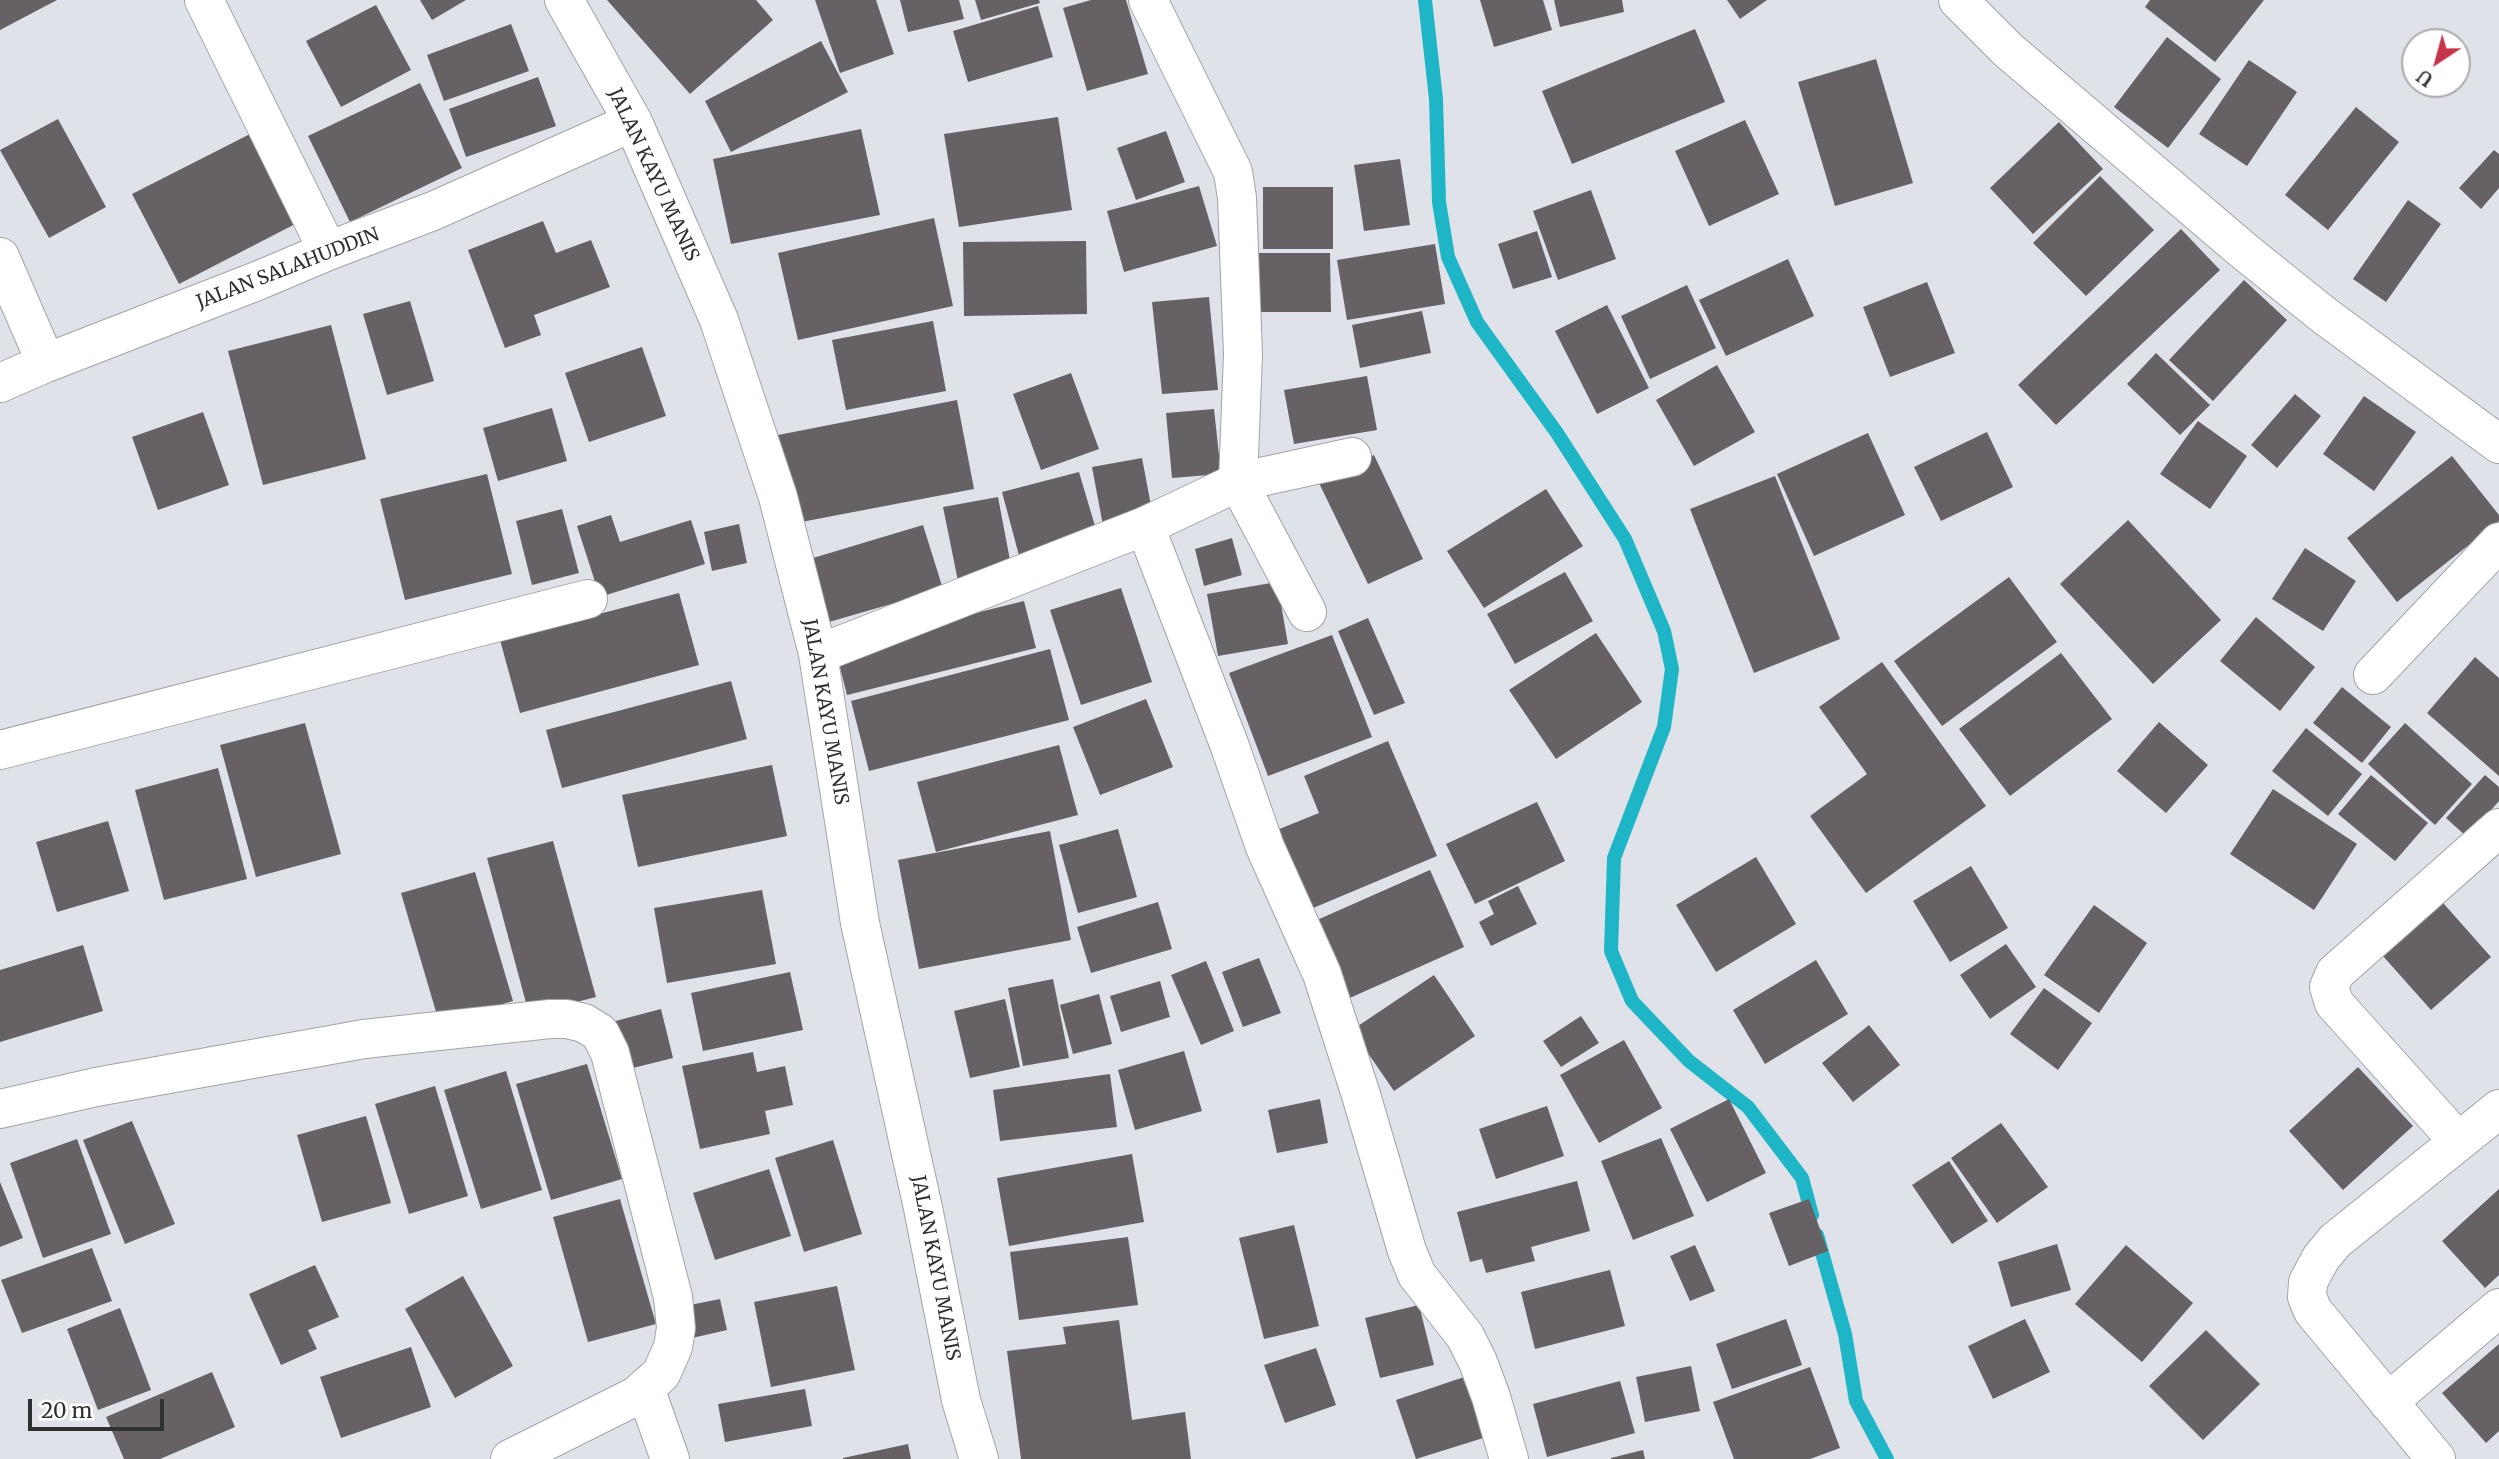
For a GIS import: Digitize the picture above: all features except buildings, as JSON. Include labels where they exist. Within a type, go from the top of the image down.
[{"type":"street","points":[[204,0],[328,251]]},
{"type":"street","name":"JALAN KAYU MANIS","points":[[564,0],[633,122],[719,320],[778,496],[818,654],[860,923],[923,1208],[961,1400],[979,1459]]},
{"type":"street","points":[[1148,0],[1233,172],[1237,198],[1243,354],[1238,482],[1307,612]]},
{"type":"street","points":[[1958,0],[2008,50],[2244,251],[2336,324],[2499,444]]},
{"type":"street","name":"JALAN SALAHUDDIN","points":[[0,383],[433,211],[633,122]]},
{"type":"street","points":[[0,257],[46,363]]},
{"type":"street","points":[[818,654],[1145,526],[1238,482],[1352,457]]},
{"type":"street","points":[[1145,526],[1229,744],[1265,847],[1322,974],[1407,1251],[1417,1275],[1459,1328],[1478,1362],[1509,1459]]},
{"type":"street","points":[[2373,675],[2499,542]]},
{"type":"street","points":[[0,750],[588,599]]},
{"type":"street","points":[[2458,1141],[2334,1003],[2329,987],[2334,973],[2499,828]]},
{"type":"street","points":[[0,1109],[96,1087],[364,1039],[550,1019],[584,1023],[600,1033],[610,1054],[673,1297],[676,1328],[673,1347],[661,1374],[626,1401],[509,1459]]},
{"type":"street","points":[[2436,1459],[2313,1311],[2307,1297],[2308,1282],[2320,1258],[2335,1241],[2499,1109]]},
{"type":"street","points":[[2388,1402],[2499,1308]]},
{"type":"street","points":[[645,1388],[670,1459]]},
{"type":"waterway","points":[[1425,0],[1436,99],[1439,202],[1448,257],[1477,322],[1557,433],[1625,539],[1664,631],[1672,669],[1664,727],[1614,858],[1611,951],[1632,1001],[1689,1061],[1748,1107],[1802,1178],[1812,1215]]},
{"type":"waterway","points":[[1817,1235],[1845,1334],[1856,1401],[1887,1459]]}]
